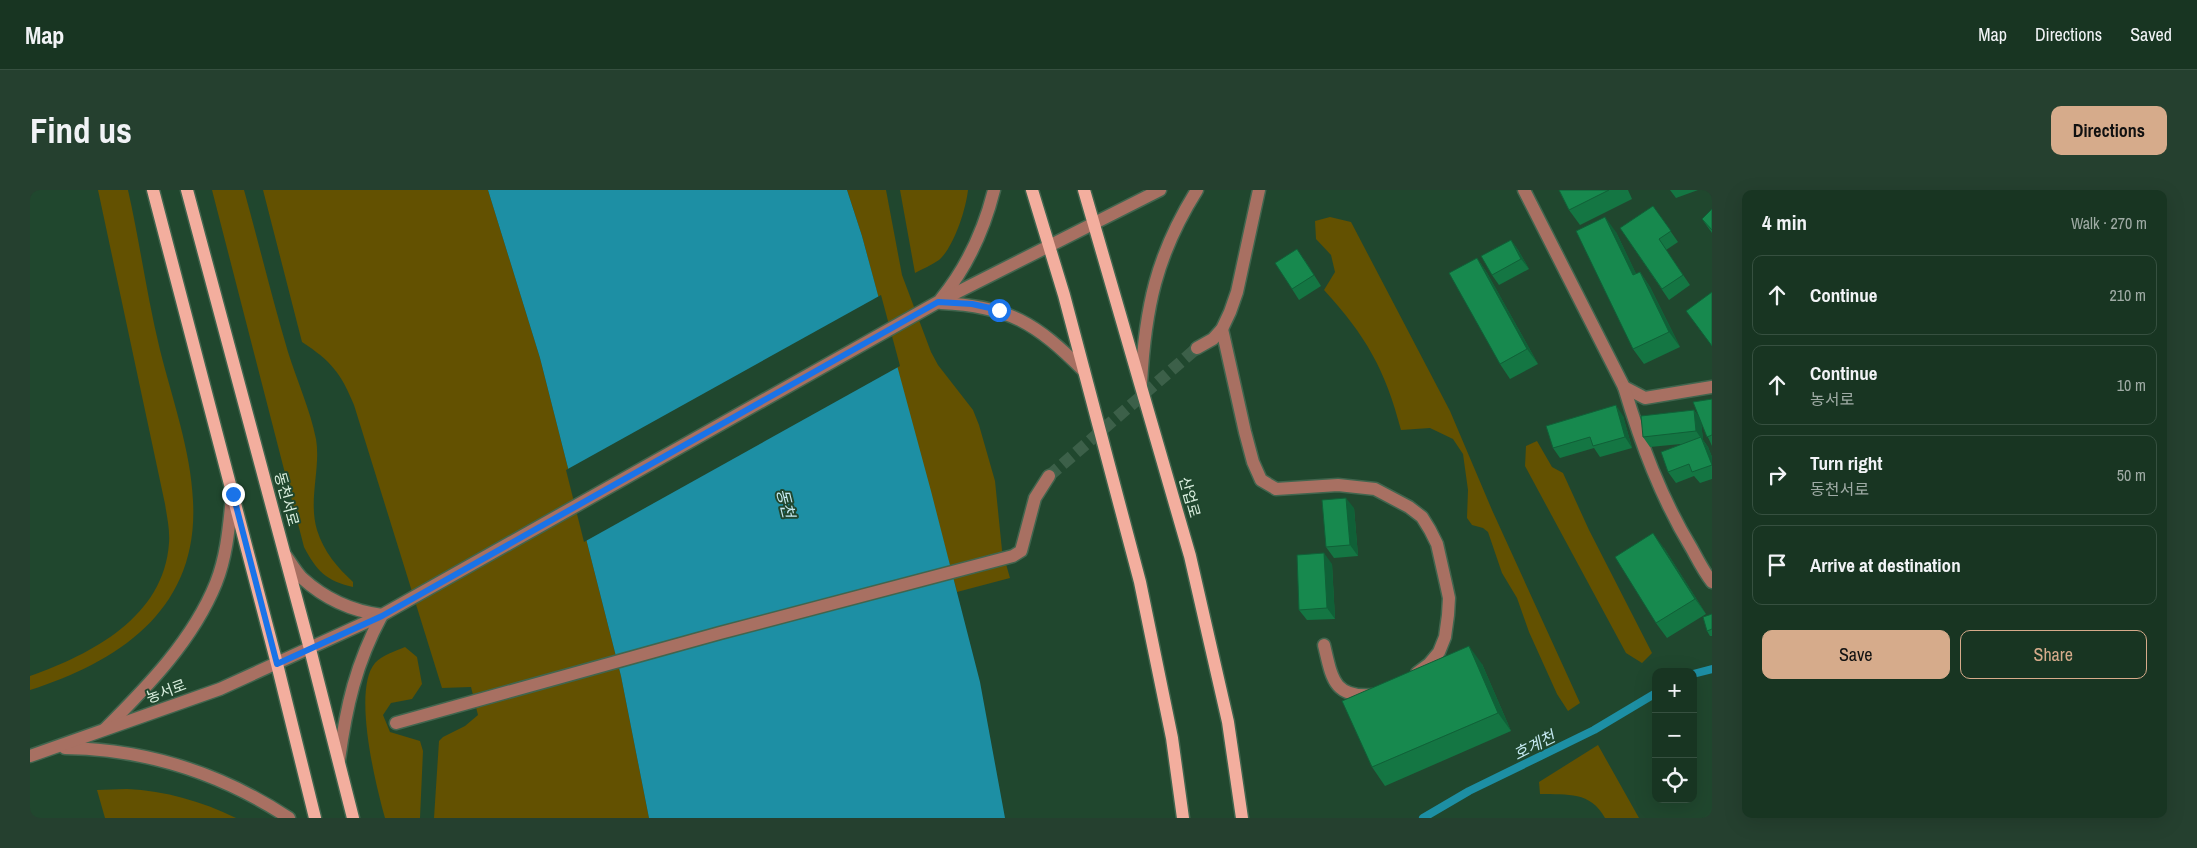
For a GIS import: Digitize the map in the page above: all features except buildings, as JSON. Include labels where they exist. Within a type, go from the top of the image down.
[{"type":"main road","points":[[153,190],[277,664],[315,818]]},
{"type":"main road","name":"동천서로","points":[[187,190],[310,649],[352,818]]},
{"type":"main road","points":[[1032,190],[1050,246],[1140,582],[1172,738],[1183,818]]},
{"type":"main road","name":"산업로","points":[[1084,190],[1190,556],[1228,722],[1242,818]]},
{"type":"street","points":[[938,302],[957,279],[968,258],[981,230],[994,190]]},
{"type":"street","name":"농서로","points":[[30,756],[220,688],[382,616],[938,302],[1160,190]]},
{"type":"street","points":[[1141,387],[1148,305],[1157,274],[1176,226],[1197,190]]},
{"type":"street","points":[[1197,348],[1212,339],[1222,329],[1237,292],[1259,190]]},
{"type":"street","points":[[1524,190],[1624,387],[1640,438],[1663,497],[1679,529],[1712,582]]},
{"type":"street","points":[[938,302],[972,304],[999,310],[1039,330],[1062,348],[1084,370]]},
{"type":"street","points":[[1222,329],[1245,432],[1253,462],[1261,480],[1276,489],[1338,485],[1374,489],[1409,507],[1422,517],[1430,530],[1437,544],[1449,598],[1445,638],[1439,652],[1429,664],[1410,679]]},
{"type":"street","points":[[1624,387],[1645,398],[1712,387]]},
{"type":"street","points":[[396,723],[720,633],[1013,556],[1021,551],[1035,498],[1049,476]]},
{"type":"street","points":[[103,731],[142,692],[167,662],[197,620],[216,583],[227,543],[233,494]]},
{"type":"street","points":[[284,552],[301,577],[329,598],[358,612],[382,616],[367,644],[353,684],[344,721],[338,762]]},
{"type":"street","points":[[1324,645],[1332,680],[1337,687],[1357,695],[1372,695],[1381,692]]},
{"type":"street","points":[[55,748],[109,750],[138,754],[186,767],[266,803],[290,818]]},
{"type":"shaded area","points":[[98,190],[128,190],[155,330],[189,463],[193,501],[191,539],[183,572],[168,600],[148,625],[123,646],[95,663],[63,678],[30,690],[30,676],[54,667],[100,644],[121,629],[139,612],[154,592],[164,569],[169,543],[169,528],[165,504]]},
{"type":"shaded area","points":[[212,190],[244,190],[282,332],[316,439],[317,461],[314,507],[317,530],[327,552],[336,565],[353,582],[353,587],[329,578],[313,562],[304,547]]},
{"type":"shaded area","points":[[263,190],[488,190],[540,358],[621,676],[649,818],[434,818],[439,741],[465,726],[478,715],[471,687],[442,688],[354,405],[334,369],[321,355],[302,342]]},
{"type":"shaded area","points":[[847,190],[886,190],[902,275],[931,352],[938,365],[973,410],[979,425],[995,481],[1002,550],[1010,578],[957,592],[862,236]]},
{"type":"shaded area","points":[[900,190],[968,190],[962,217],[950,246],[939,260],[915,273]]},
{"type":"shaded area","points":[[1330,217],[1351,222],[1450,411],[1492,510],[1580,703],[1568,711],[1557,694],[1529,632],[1517,598],[1502,573],[1488,532],[1483,528],[1472,525],[1467,518],[1468,490],[1463,454],[1453,439],[1430,428],[1401,430],[1388,389],[1372,354],[1363,338],[1324,290],[1335,272],[1331,255],[1316,239],[1315,221]]},
{"type":"shaded area","points":[[1537,441],[1552,467],[1563,473],[1589,530],[1652,653],[1642,663],[1626,653],[1525,466],[1526,446]]},
{"type":"shaded area","points":[[405,647],[417,657],[422,684],[412,699],[391,703],[383,715],[390,732],[420,741],[423,751],[420,818],[385,818],[376,784],[368,739],[366,694],[368,676],[378,660]]},
{"type":"shaded area","points":[[1598,745],[1639,818],[1605,818],[1592,803],[1577,796],[1540,794],[1539,782]]},
{"type":"shaded area","points":[[127,789],[156,792],[183,798],[236,818],[105,818],[97,790]]},
{"type":"water","name":"동천","points":[[488,190],[847,190],[862,236],[931,491],[980,682],[1005,818],[649,818],[621,676],[540,358]]},
{"type":"pier","points":[[881,295],[900,366],[584,542],[566,470]]},
{"type":"waterway","name":"호계천","points":[[1697,673],[1712,669]]},
{"type":"waterway","name":"호계천","points":[[1423,818],[1469,791],[1594,730],[1652,695]]},
{"type":"tunnel","points":[[1049,476],[1197,348]]},
{"type":"route","points":[[233,494],[277,664],[382,616],[938,302],[972,304],[999,310]]}]
